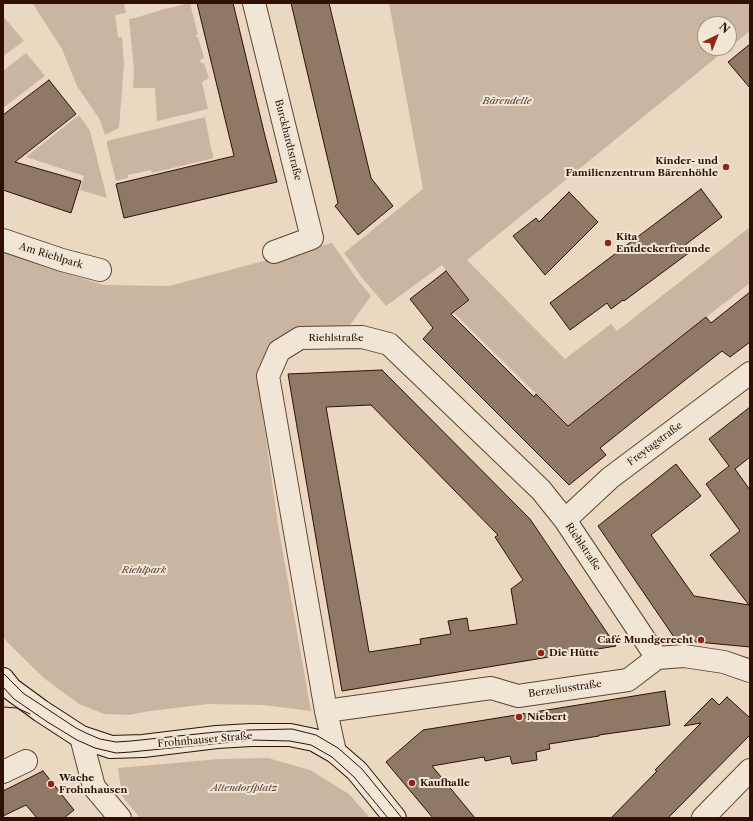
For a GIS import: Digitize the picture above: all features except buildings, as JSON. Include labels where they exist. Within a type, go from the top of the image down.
[{"type":"street","name":"Burckhardtstraße","points":[[254,3],[312,238],[274,252]]},
{"type":"street","name":"Am Riehlpark","points":[[3,240],[62,260],[100,270]]},
{"type":"street","name":"Riehlstraße","points":[[335,752],[326,710],[268,376],[279,351],[300,338],[362,337],[389,344],[541,490],[565,520],[657,658]]},
{"type":"street","name":"Freytagstraße","points":[[565,520],[610,478],[750,373]]},
{"type":"street","points":[[657,658],[684,656],[724,662],[750,672]]},
{"type":"street","name":"Berzeliusstraße","points":[[326,710],[491,688],[518,696],[628,680],[657,658]]},
{"type":"street","name":"Frohnhauser Straße","points":[[6,686],[81,737],[111,746],[143,746],[217,737],[290,735],[314,740],[335,752],[357,771],[395,818]]},
{"type":"street","points":[[81,737],[94,787],[120,818]]},
{"type":"street","points":[[3,772],[26,761]]},
{"type":"street","points":[[704,818],[750,770]]},
{"type":"green space","points":[[124,3],[126,13],[115,15],[118,37],[122,37],[124,64],[119,128],[105,135],[100,120],[77,86],[62,49],[33,4]]},
{"type":"green space","points":[[190,3],[198,35],[196,35],[196,37],[198,37],[204,58],[200,60],[201,63],[204,63],[209,78],[202,82],[208,109],[157,121],[155,88],[133,88],[134,70],[129,19]]},
{"type":"green space","name":"Bärendelle","points":[[389,3],[750,3],[750,31],[737,42],[737,16],[697,16],[697,56],[718,56],[467,260],[565,359],[611,324],[617,331],[750,227],[750,283],[568,425],[454,313],[470,300],[442,265],[386,306],[363,279],[344,253],[423,189]]},
{"type":"green space","points":[[3,16],[24,41],[3,56]]},
{"type":"green space","points":[[26,53],[45,76],[3,108],[3,71]]},
{"type":"green space","points":[[79,115],[90,131],[107,198],[80,190],[84,176],[26,157]]},
{"type":"green space","points":[[205,117],[214,158],[152,173],[151,170],[128,175],[128,178],[116,181],[107,141]]},
{"type":"green space","name":"Riehlpark","points":[[332,243],[357,279],[371,296],[347,329],[300,329],[269,345],[257,373],[278,525],[311,711],[263,705],[208,704],[129,715],[104,714],[79,704],[45,679],[7,642],[3,636],[3,250],[48,268],[104,285],[169,286]]},
{"type":"green space","name":"Altendorfplatz","points":[[268,758],[310,770],[349,794],[370,818],[140,818],[122,796],[118,768],[220,759]]},
{"type":"tram line","points":[[3,673],[23,693],[76,728],[100,739],[116,742],[216,732],[292,729],[316,735],[338,748],[362,769],[402,818]]},
{"type":"tram line","points":[[3,687],[14,699],[77,740],[95,748],[116,753],[252,740],[290,741],[311,745],[332,757],[354,777],[388,818]]},
{"type":"tram line","points":[[3,707],[17,708],[30,714]]},
{"type":"place","name":"Kinder- und Familienzentrum Bärenhöhle","points":[[726,167]]},
{"type":"place","name":"Kita Entdeckerfreunde","points":[[608,243]]},
{"type":"place","name":"Café Mundgerecht","points":[[701,640]]},
{"type":"place","name":"Die Hütte","points":[[541,653]]},
{"type":"place","name":"Niebert","points":[[519,717]]},
{"type":"place","name":"Kaufhalle","points":[[412,783]]},
{"type":"place","name":"Wache Frohnhausen","points":[[51,784]]}]
